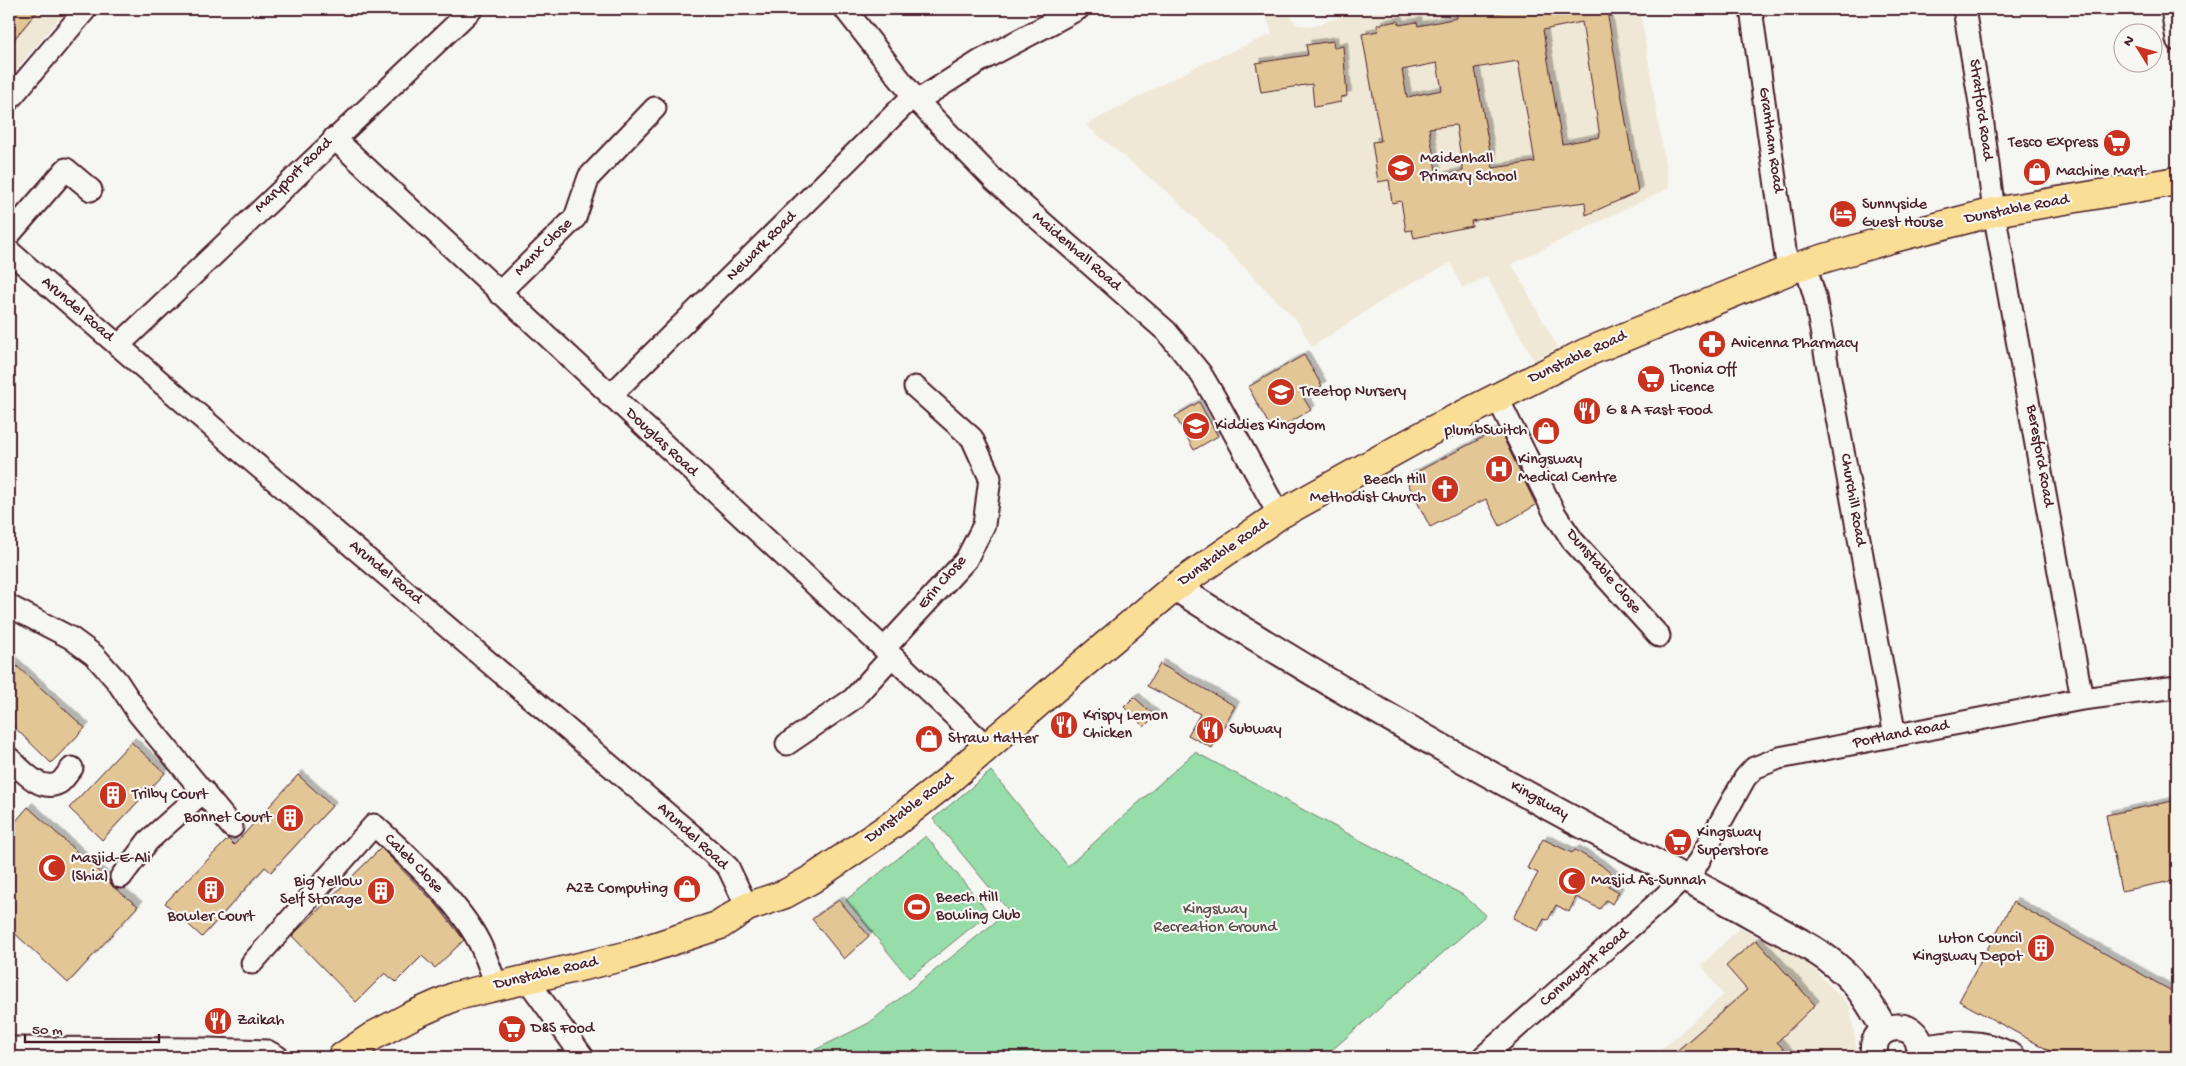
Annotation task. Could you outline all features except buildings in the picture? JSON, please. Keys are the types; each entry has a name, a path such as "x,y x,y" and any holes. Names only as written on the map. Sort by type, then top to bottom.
{"main road":[{"name":"Dunstable Road","path":"342,1057 373,1036 411,1016 456,996 496,985 626,956 720,925 747,907 785,894 812,879 893,824 988,748 1076,670 1175,587 1279,515 1429,432 1585,353 1797,267 1890,239 1994,212 2177,181"}],"street":[{"path":"9,100 86,9"},
{"name":"Maryport Road","path":"118,346 334,138 472,9"},
{"name":"Maidenhall Road","path":"845,9 916,99 993,179 1166,331 1201,374 1279,515"},
{"name":"Newark Road","path":"610,396 916,99 980,61 1078,9"},
{"name":"Grantham Road","path":"1751,9 1797,267"},
{"name":"Stratford Road","path":"1964,9 1981,109 1994,212"},
{"path":"2172,9 2177,40"},
{"name":"Manx Close","path":"500,293 575,218 589,177 655,108"},
{"name":"Douglas Road","path":"334,138 988,748"},
{"path":"9,235 66,169 91,190"},
{"name":"Beresford Road","path":"1994,212 2082,700"},
{"name":"Arundel Road","path":"9,251 728,867 747,907"},
{"name":"Churchill Road","path":"1797,267 1815,296 1895,736"},
{"name":"Erin Close","path":"786,744 853,699 888,653 966,560 984,525 990,478 972,438 915,387"},
{"name":"Dunstable Close","path":"1497,397 1555,514 1573,542 1659,636"},
{"name":"Kingsway","path":"1175,587 1246,634 1338,689 1544,804 1685,877 1817,952 1840,969 1860,990 1885,1030"},
{"path":"9,606 71,638 94,655 117,681 138,714 232,827"},
{"name":"Portland Road","path":"1685,877 1696,866 1745,778 1754,768 1779,758 2082,700 2177,686"},
{"path":"9,758 35,781 47,786 59,783 72,768"},
{"path":"121,877 148,841 204,791"},
{"name":"Caleb Close","path":"252,963 374,825 404,852 456,908 479,942 496,985"},
{"name":"Connaught Road","path":"1483,1057 1685,877"},
{"path":"526,978 583,1057"},
{"path":"1875,1057 1874,1048 1876,1041 1885,1030 1891,1028 1905,1028 1916,1036 1920,1053 1958,1044 1983,1045 2012,1057"},
{"path":"9,1048 184,1048 244,1054 267,1051 278,1057"}],"shaded area":[{"path":"9,9 67,9 9,78"},
{"name":"Maidenhall Primary School","path":"1264,9 1287,9 1290,17 1298,25 1314,26 1361,9 1640,9 1669,188 1512,264 1558,348 1534,360 1487,277 1462,288 1451,263 1400,289 1312,347 1298,322 1215,238 1173,197 1086,125 1197,66 1272,34"},
{"path":"1739,928 1803,958 1850,1006 1858,1057 1653,1057 1723,995 1702,965"}],"green space":[{"name":"Kingsway Recreation Ground","path":"1195,752 1463,895 1486,915 1324,1057 801,1057 869,1023 1009,911 933,819 991,771 1068,866"},
{"name":"Beech Hill Bowling Club","path":"926,836 989,913 909,978 846,900"}],"place":[{"name":"Tesco Express","path":"2117,143"},
{"name":"Maidenhall Primary School","path":"1401,168"},
{"name":"Machine Mart","path":"2037,172"},
{"name":"Sunnyside Guest House","path":"1843,214"},
{"name":"Avicenna Pharmacy","path":"1712,344"},
{"name":"Thonia Off Licence","path":"1651,379"},
{"name":"Treetop Nursery","path":"1281,392"},
{"name":"G & A Fast Food","path":"1587,411"},
{"name":"Kiddies Kingdom","path":"1196,426"},
{"name":"plumbSwitch","path":"1546,431"},
{"name":"Kingsway Medical Centre","path":"1499,469"},
{"name":"Beech Hill Methodist Church","path":"1445,489"},
{"name":"Krispy Lemon Chicken","path":"1064,725"},
{"name":"Subway","path":"1210,730"},
{"name":"Straw Hatter","path":"929,739"},
{"name":"Trilby Court","path":"113,795"},
{"name":"Bonnet Court","path":"290,818"},
{"name":"Kingsway Superstore","path":"1678,842"},
{"name":"Masjid-E-Ali (Shia)","path":"52,868"},
{"name":"Masjid As-Sunnah","path":"1572,881"},
{"name":"A2Z Computing","path":"687,889"},
{"name":"Bowler Court","path":"211,890"},
{"name":"Big Yellow Self Storage","path":"381,891"},
{"name":"Beech Hill Bowling Club","path":"917,907"},
{"name":"Luton Council Kingsway Depot","path":"2041,948"},
{"name":"Zaikah","path":"218,1021"},
{"name":"D&S Food","path":"512,1029"}]}
